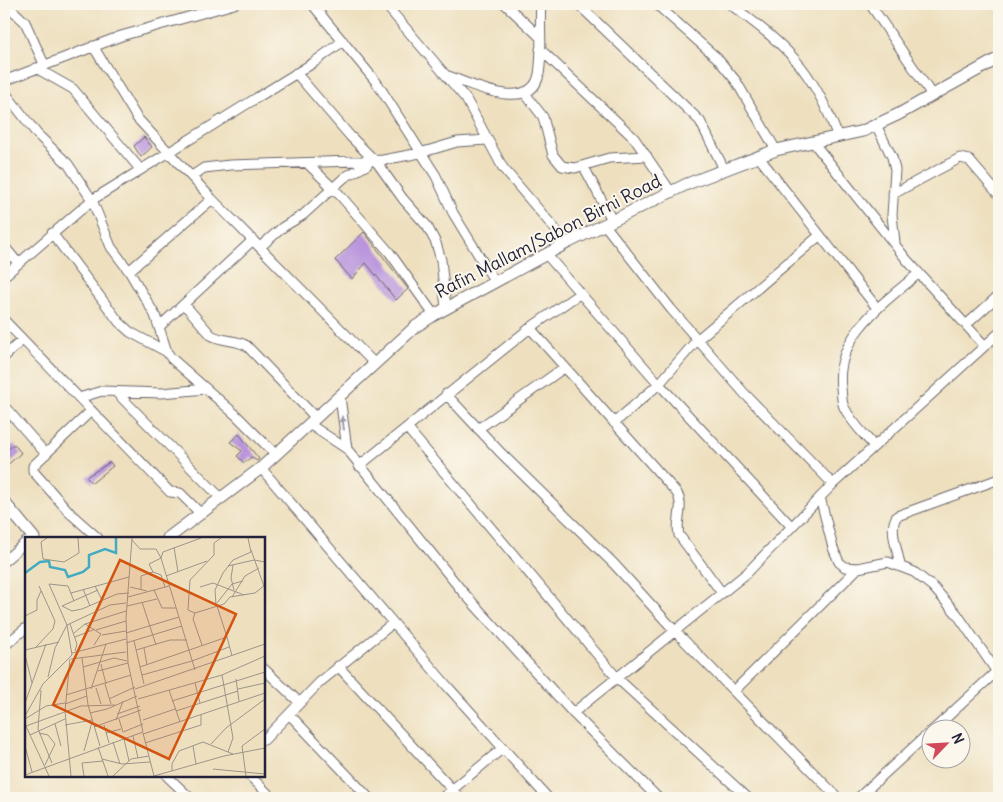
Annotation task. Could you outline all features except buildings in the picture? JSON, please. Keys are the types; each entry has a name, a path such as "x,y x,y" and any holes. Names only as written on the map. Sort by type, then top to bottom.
{"street":[{"path":"6,4 25,22 40,66 73,89 140,169"},
{"path":"4,81 140,29 190,18 234,4"},
{"path":"312,4 377,83 436,176 457,220 495,282"},
{"path":"385,4 471,107 503,168 567,243"},
{"path":"506,4 540,37"},
{"path":"447,76 498,94 513,95 524,92 537,81 539,75 541,4"},
{"path":"578,4 700,121 724,169"},
{"path":"656,4 717,58 736,82 776,150"},
{"path":"730,4 764,30 802,68 821,98 838,137"},
{"path":"870,4 932,95"},
{"path":"4,276 92,200 296,73 343,41"},
{"path":"93,46 137,118 212,199 375,364"},
{"path":"540,49 634,138 671,192"},
{"name":"Rafin Mallam/Sabon Birni Road","path":"169,537 261,468 415,327 446,308 567,243 671,192 724,169 776,150 838,137 876,125 999,58"},
{"path":"296,73 372,159 427,226 436,243 441,260 446,308"},
{"path":"4,91 37,134 68,164 92,200 111,247 129,270 146,297 159,327 166,352"},
{"path":"524,92 543,117 552,154 562,166 568,168 584,167 610,158 647,156"},
{"path":"876,125 892,157 895,170 892,215 895,243"},
{"path":"192,176 204,168 213,166 383,160 420,153 457,142 487,140"},
{"path":"813,142 919,273 984,345"},
{"path":"758,156 877,308"},
{"path":"893,194 960,158 969,160 999,195"},
{"path":"260,247 283,226 303,215 350,173 367,165 372,159"},
{"path":"307,163 333,188 401,267 434,315"},
{"path":"584,167 608,222 697,340 744,393 833,484"},
{"path":"129,270 212,199"},
{"path":"52,233 119,322 130,332 166,352 175,363 206,389 276,455"},
{"path":"614,423 659,384 697,340 819,236"},
{"path":"159,327 253,240"},
{"path":"4,246 18,262"},
{"path":"546,254 659,384 792,527"},
{"path":"4,264 18,262"},
{"path":"874,446 843,405 840,380 841,366 850,342 859,327 877,308 919,273"},
{"path":"359,466 530,328 580,294"},
{"path":"966,325 999,295"},
{"path":"184,304 217,339 241,342 247,346 312,421 347,448 359,466 462,591 573,713 658,798"},
{"path":"4,320 170,492 180,493 201,514"},
{"path":"530,328 677,493 682,511 678,523 679,535 722,593"},
{"path":"573,713 747,572 833,484 999,333"},
{"path":"4,356 22,340"},
{"path":"478,428 565,367"},
{"path":"79,398 102,391 162,393 206,389"},
{"path":"116,392 221,498"},
{"path":"446,394 614,564 675,631 838,798"},
{"path":"340,397 347,448"},
{"path":"4,406 46,454"},
{"path":"92,411 33,466 34,471 71,514 97,537"},
{"path":"407,428 617,678 748,798"},
{"path":"261,468 393,623 548,798"},
{"path":"900,565 893,528 897,516 999,480"},
{"path":"820,497 833,548 839,562 845,567 858,568 888,562 900,565 914,572 933,587 958,614 996,668 943,720"},
{"path":"4,502 30,537"},
{"path":"4,561 25,544"},
{"path":"734,691 858,568"},
{"path":"265,739 338,666 393,623"},
{"path":"4,646 25,629"},
{"path":"338,666 460,798"},
{"path":"265,670 300,703"},
{"path":"289,714 369,798"},
{"path":"858,798 920,742"},
{"path":"442,798 503,748"},
{"path":"169,777 190,798"},
{"path":"251,777 272,798"}]}
